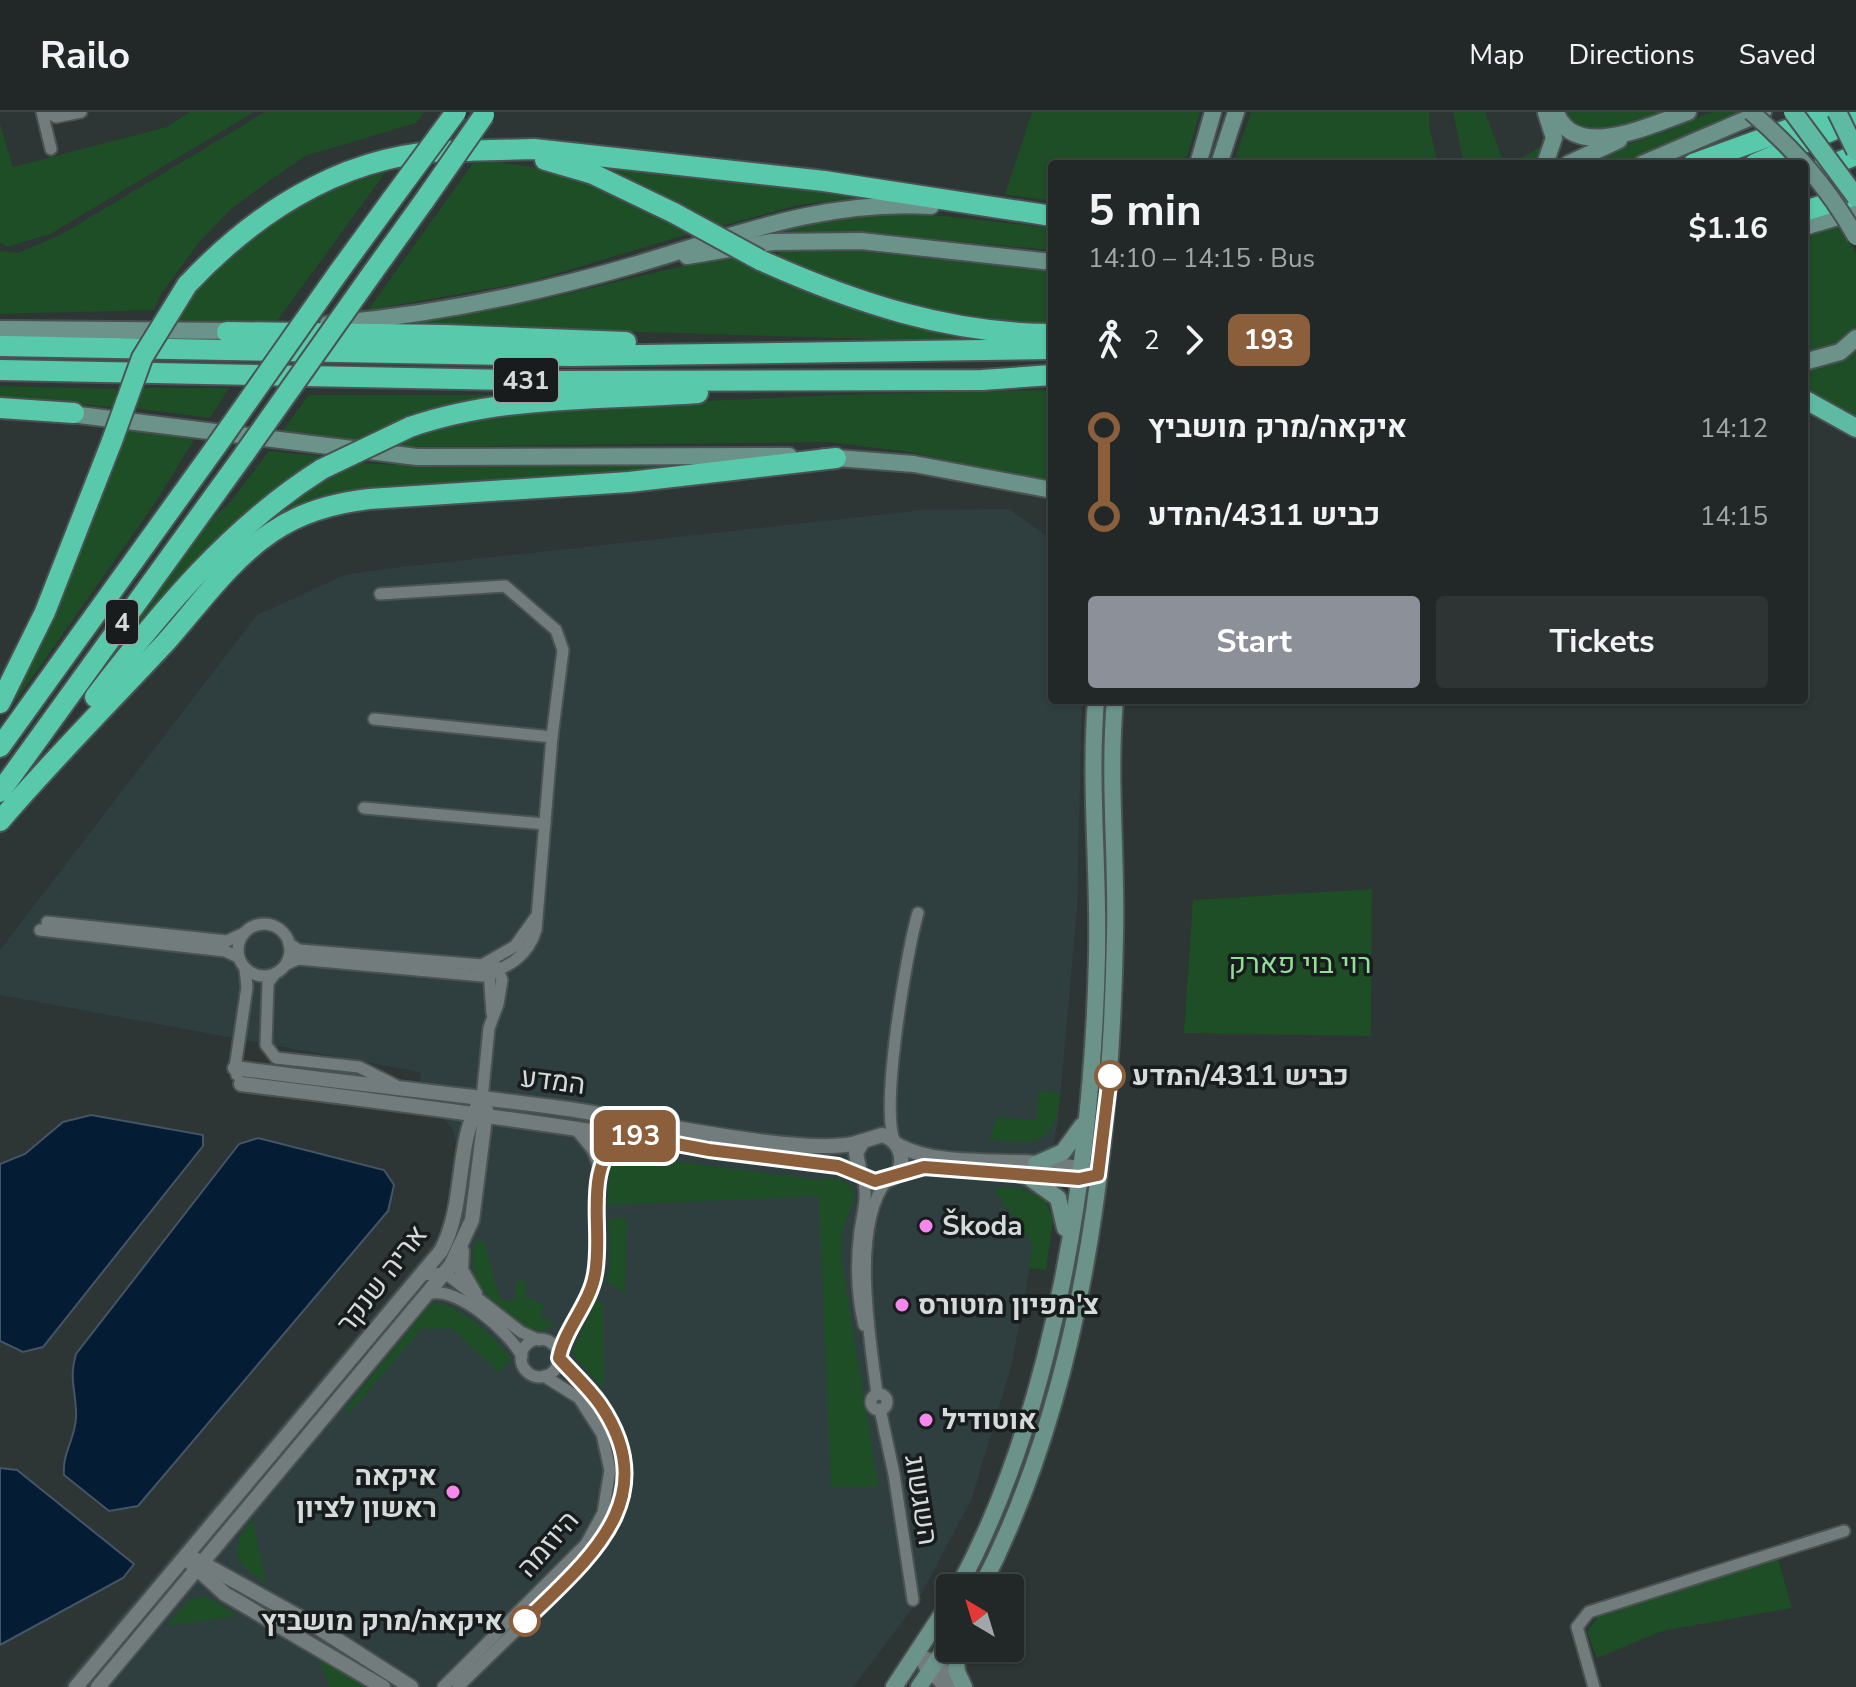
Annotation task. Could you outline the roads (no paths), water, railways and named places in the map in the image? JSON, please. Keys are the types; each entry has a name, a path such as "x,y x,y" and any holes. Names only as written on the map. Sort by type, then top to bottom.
{"highway":[{"name":"4","path":"0,747 456,112"},
{"path":"1793,112 1820,143 1856,196 1808,210"},
{"path":"1704,160 1836,112 1856,153 1808,174"},
{"name":"4","path":"0,792 485,114"},
{"path":"1764,160 1856,120"},
{"path":"0,703 45,612 142,358 187,285 253,223 302,191 378,163 457,151 534,149 824,181 1048,215"},
{"path":"457,151 493,152 557,163 593,174 674,213 760,260 845,295 912,316 979,330 1048,334"},
{"path":"227,332 445,335 790,352"},
{"name":"431","path":"0,346 571,356 1048,349"},
{"name":"431","path":"0,370 559,381 944,381 1048,375"},
{"path":"0,821 100,691 203,567 272,502 322,469 410,427 473,410 516,403 944,381"},
{"path":"1808,401 1856,428"},
{"path":"0,410 74,413"},
{"path":"0,821 69,741 238,560 271,532 300,516 358,501 629,482 836,458"}],"main road":[{"path":"1199,160 1213,112"},
{"path":"1220,160 1236,112"},
{"path":"1546,112 1554,138 1546,160"},
{"path":"1556,112 1561,124 1572,134 1596,138 1685,113"},
{"path":"1751,112 1800,160"},
{"path":"1651,160 1763,112"},
{"path":"1577,160 1685,113"},
{"path":"1808,167 1817,176 1856,237"},
{"path":"0,329 227,332 405,316 516,295 634,265 766,223 835,209 906,204 1048,216"},
{"path":"1808,226 1856,212"},
{"path":"634,265 772,242 806,240 861,241 1048,262"},
{"path":"1808,361 1840,352 1856,338"},
{"path":"74,413 288,444 417,457 836,458 914,464 1048,491"},
{"path":"965,1574 991,1522 1041,1368 1067,1248 1079,1174 1097,965 1093,766 1096,704"},
{"path":"987,1574 1022,1497 1054,1394 1080,1286 1098,1175 1109,1089 1114,979 1111,766 1115,704"},
{"path":"1067,1248 1065,1219 1058,1198 1032,1170 1068,1147 1086,1113"},
{"path":"894,1687 936,1624"},
{"path":"919,1687 936,1661"},
{"path":"956,1662 962,1687"}],"street":[{"path":"44,112 56,117 81,112"},
{"path":"44,112 51,149"},
{"path":"380,594 496,585 515,592 561,638 563,650 552,737 538,914 533,941 523,956 494,972 298,959 287,964 268,983 266,1045 276,1058 359,1067 399,1087"},
{"path":"374,719 552,737"},
{"path":"364,808 545,824"},
{"path":"873,1361 868,1232 876,1197 902,1163 889,1103 911,940 918,913"},
{"path":"241,1084 235,1068 247,987 245,969 238,957 225,951 43,926 227,941 267,924 282,931 289,944 299,950 482,965 515,946 538,914"},
{"path":"238,957 244,933"},
{"path":"287,964 289,944"},
{"path":"482,1099 492,1013 494,972 491,961"},
{"path":"245,969 256,976 274,975"},
{"name":"המדע","path":"235,1068 399,1087 800,1145 841,1148 868,1138"},
{"name":"המדע","path":"241,1084 623,1134 709,1150 829,1165 862,1174"},
{"name":"אריה שנקר","path":"76,1687 422,1275 450,1235 471,1114 482,1099"},
{"name":"אריה שנקר","path":"98,1687 428,1294 462,1248 474,1210 483,1148 487,1117 482,1099"},
{"path":"873,1361 858,1278 860,1231 867,1198 856,1153 889,1103"},
{"path":"441,1109 462,1129 466,1150"},
{"path":"483,1148 493,1128 507,1119"},
{"path":"428,1294 444,1292 459,1298 514,1343 527,1371 544,1376 554,1371 595,1275 599,1167 593,1150 574,1127"},
{"path":"599,1167 610,1145 623,1134"},
{"path":"868,1138 896,1142 920,1154 1032,1170 1098,1175"},
{"path":"862,1174 875,1181 924,1167 1032,1170"},
{"path":"462,1248 461,1270 475,1294"},
{"path":"422,1275 445,1273 521,1332 554,1346 559,1357"},
{"path":"522,1356 529,1344 575,1319"},
{"name":"היוזמה","path":"458,1687 594,1553 617,1513 623,1473 612,1426 593,1395 559,1357"},
{"name":"השגשוג","path":"873,1361 877,1394 871,1404 880,1409 894,1474 913,1600"},
{"name":"היוזמה","path":"443,1687 586,1544 603,1513 610,1470 602,1434 579,1398 544,1376"},
{"path":"1594,1687 1577,1627 1589,1612 1844,1531"},
{"path":"222,1539 224,1563 242,1585"},
{"path":"187,1556 225,1594 383,1687"},
{"path":"199,1567 242,1585 314,1625 411,1687"},
{"path":"173,1599 196,1587 225,1594"},
{"path":"917,1655 962,1687"},
{"path":"932,1667 946,1687"}],"water":[{"path":"91,1115 203,1135 203,1146 43,1347 23,1352 0,1341 0,1164 25,1154 63,1122"},
{"path":"258,1138 384,1170 394,1185 388,1211 138,1506 109,1511 64,1475 76,1418 73,1379 76,1354 239,1144"},
{"path":"0,1468 17,1470 134,1564 123,1578 0,1645"}],"place":[{"name":"כביש 4311/המדע","path":"1110,1076"},
{"name":"Škoda","path":"926,1226"},
{"name":"צ'מפיון מוטורס","path":"902,1305"},
{"name":"אוטודיל","path":"926,1420"},
{"name":"איקאה ראשון לציון","path":"453,1492"},
{"name":"איקאה/מרק מושביץ","path":"525,1621"}],"park label":[{"name":"רוי בוי פארק","path":"1300,964"}]}
